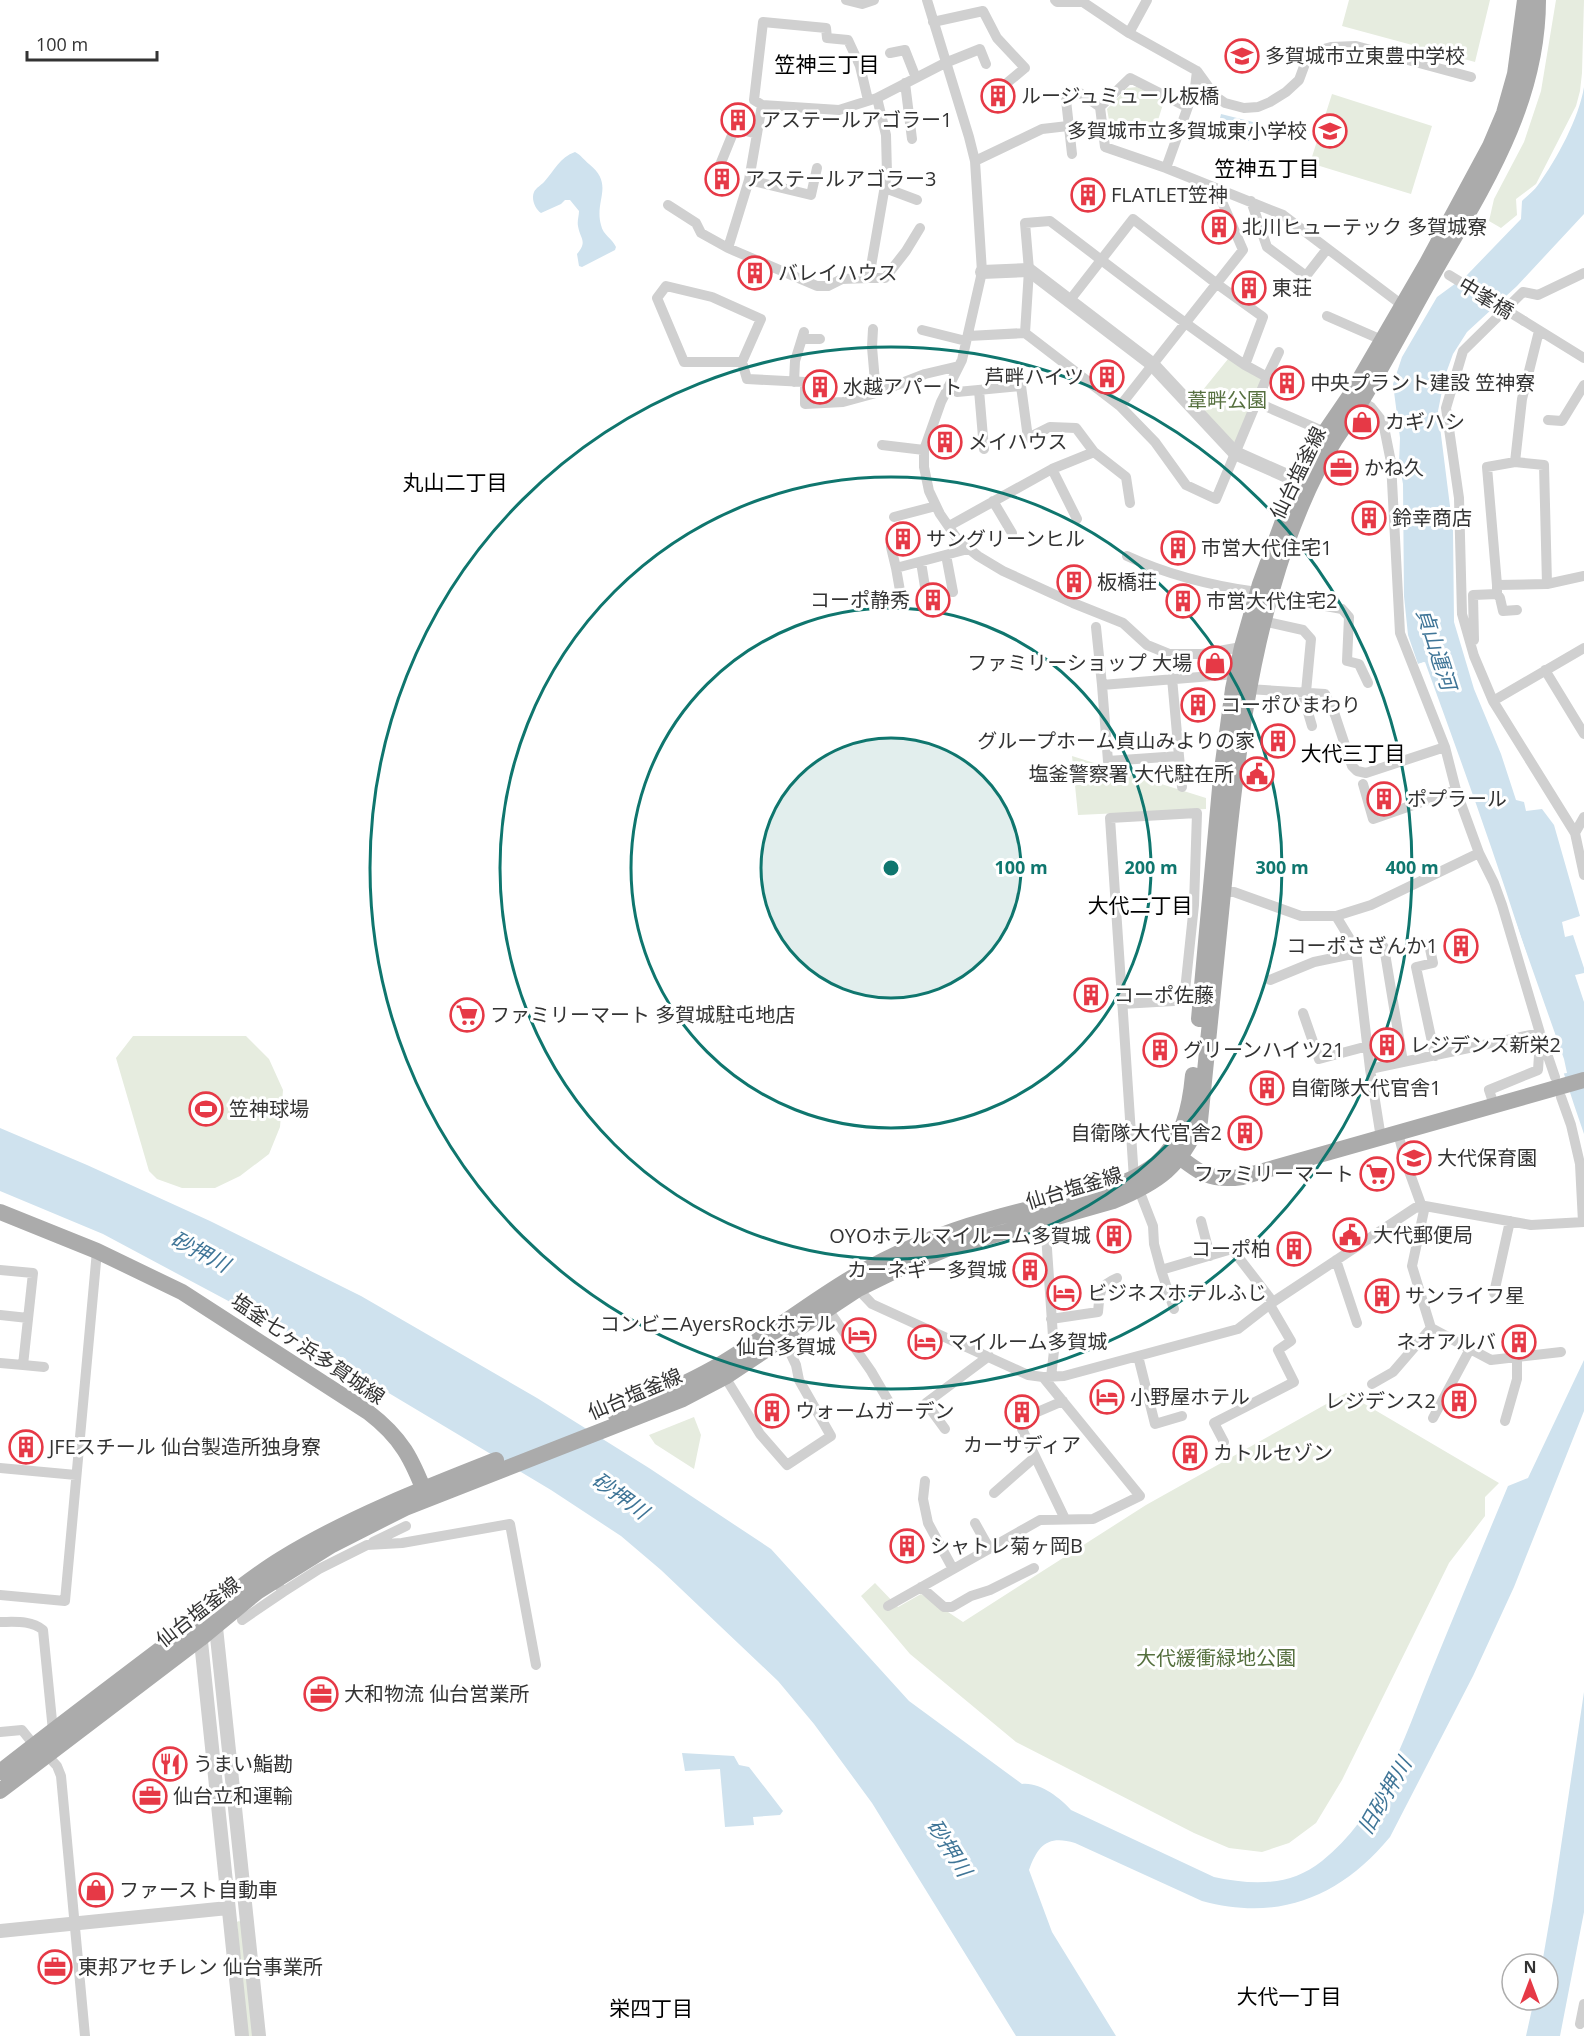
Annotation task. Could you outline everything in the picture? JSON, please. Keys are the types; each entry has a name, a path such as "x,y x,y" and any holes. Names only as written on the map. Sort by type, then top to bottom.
{"main road":[{"name":"仙台塩釜線","path":"1176,1153 1191,1094 1192,1000 1217,892 1248,689 1249,646 1264,594 1325,432 1357,398 1382,340 1402,304 1437,269 1504,113 1515,75 1525,0"},
{"name":"仙台塩釜線","path":"1304,483 1334,441 1357,398 1437,269 1485,185 1510,133 1523,93 1533,50 1538,0"},
{"name":"仙台塩釜線","path":"601,1426 715,1367 853,1284 940,1251 1113,1201 1136,1184 1156,1164 1176,1153 1200,1121 1217,892 1221,777 1236,674 1263,621 1264,594"},
{"path":"1176,1153 1195,1170 1208,1177 1232,1178 1584,1080"},
{"name":"仙台塩釜線","path":"0,1791 40,1750 53,1731 242,1585 320,1537 425,1493 601,1426 683,1399 725,1377 784,1340 827,1308 877,1263 949,1232 987,1220 1108,1188 1136,1184"},
{"name":"塩釜七ヶ浜多賀城線","path":"0,1212 97,1251 182,1292 368,1412 387,1426 398,1439 408,1454 425,1493"},
{"name":"仙台塩釜線","path":"0,1772 40,1750 200,1638 257,1592 279,1586 341,1540 405,1508 425,1493"}],"street":[{"path":"846,0 862,4 874,0"},
{"path":"927,0 975,161 982,272 959,366 941,402 924,450 924,467 929,491 936,506 958,540 968,549 1003,571 1123,623 1147,645 1169,654 1202,654 1249,646"},
{"path":"1055,0 1057,2 1083,2 1129,33 1197,71 1215,96 1225,103 1244,108 1258,107 1270,102 1299,80 1309,52 1331,47 1356,46 1471,76"},
{"path":"1129,33 1147,0"},
{"path":"933,22 983,11 997,38 1026,68 1008,82"},
{"path":"869,278 887,174 886,135 872,99 860,66 848,40 827,38 826,27 763,22 754,100 762,105 839,110 872,99 945,63 980,49 986,64"},
{"path":"890,53 905,50 916,78"},
{"path":"1166,168 1195,87 1197,71"},
{"path":"1100,107 1130,78 1187,107"},
{"path":"905,83 912,139"},
{"path":"1077,91 1100,107 1105,147 1166,168 1282,215 1402,304"},
{"path":"1066,100 1072,154"},
{"path":"728,248 749,180 762,105"},
{"path":"975,161 1042,129 1068,126"},
{"path":"720,165 735,128 757,134"},
{"path":"749,180 811,195 816,168"},
{"path":"885,188 917,200"},
{"path":"1120,406 1243,250 1216,188"},
{"path":"1251,201 1267,247 1306,276 1327,249"},
{"path":"668,205 696,223 701,233 728,248 817,286 828,286 842,279 885,279 920,228"},
{"path":"1070,300 1133,219 1216,284 1263,317 1245,365"},
{"path":"1025,333 1029,270 1025,223 1050,221 1185,325 1267,377"},
{"name":"中峯橋","path":"1437,269 1584,358"},
{"path":"982,272 1029,270 1152,364 1235,453 1304,483"},
{"path":"1584,273 1538,295 1523,292 1463,351 1446,408 1459,498 1462,615 1474,656 1493,701 1575,833 1584,875"},
{"path":"742,362 684,362 657,298 666,286 712,297 761,319 742,362 747,379 805,382 805,404 843,402 959,366"},
{"path":"1327,316 1382,340"},
{"path":"873,329 872,347 876,393"},
{"path":"922,330 967,338 1025,333 1120,406 1155,442 1186,485 1216,499 1279,352"},
{"path":"1515,462 1522,399 1528,367 1539,331"},
{"path":"794,382 795,362 803,336 820,339"},
{"path":"1548,420 1562,421 1584,385"},
{"path":"948,387 957,392 1021,386 1028,438 1050,427 1076,428 1094,452 1126,477 1130,503"},
{"path":"980,390 984,449"},
{"path":"853,1284 872,1304 1028,1375 1064,1376 1238,1329 1271,1304 1415,1208 1424,1206 1531,1225 1583,1222 1580,1164 1559,1086 1546,1053 1502,905 1479,853 1456,790 1445,747 1400,633 1397,612 1391,462 1383,422 1371,407 1357,398"},
{"path":"1258,403 1325,432"},
{"path":"882,445 924,450"},
{"path":"949,526 1052,469 1094,452"},
{"path":"1517,610 1503,611 1497,590 1487,467 1515,462 1544,465 1546,584"},
{"path":"1052,469 1077,519"},
{"path":"993,501 1012,533"},
{"path":"894,517 936,506"},
{"path":"891,547 902,602"},
{"path":"896,568 968,549"},
{"path":"946,555 953,592"},
{"path":"1127,556 1148,566 1206,583 1342,609 1349,616 1347,661 1359,664 1368,683"},
{"path":"921,562 925,587"},
{"path":"1474,656 1473,595 1584,576"},
{"path":"1263,621 1304,630 1311,639 1304,692 1312,726"},
{"path":"1096,627 1108,761 1179,756"},
{"path":"1493,701 1584,648"},
{"path":"1545,670 1584,734"},
{"path":"1102,685 1236,674"},
{"path":"1172,678 1182,787"},
{"path":"1248,689 1325,694 1335,715 1350,761 1357,771 1366,773 1445,747"},
{"path":"1362,784 1373,819 1456,790"},
{"path":"1122,1004 1192,1000 1197,813 1110,818 1122,1004 1136,1184 1153,1226 1154,1244 1174,1309"},
{"path":"1575,833 1584,817"},
{"path":"1217,892 1234,892 1301,916 1336,916 1371,905 1479,853"},
{"path":"1336,916 1357,953 1370,1069 1381,1138"},
{"path":"1429,944 1433,963 1416,967 1435,1056"},
{"path":"1384,947 1403,1062"},
{"path":"1270,980 1314,962 1357,953"},
{"path":"1303,1013 1319,1059 1368,1046"},
{"path":"1370,1069 1540,1033"},
{"path":"1494,1105 1489,1090 1538,1070 1539,1055 1546,1053"},
{"path":"1398,1133 1405,1160 1424,1206 1412,1266 1431,1328 1491,1360 1561,1352"},
{"path":"888,1606 1040,1520 1093,1519 1140,1496 1063,1401 1047,1377 1054,1351 1045,1220"},
{"path":"1201,1221 1210,1256"},
{"path":"1494,1293 1510,1221"},
{"path":"1161,1270 1232,1250 1271,1304 1291,1341 1278,1350 1294,1382 1214,1423 1224,1442"},
{"path":"0,1594 65,1601 97,1251"},
{"path":"1336,1260 1357,1323"},
{"path":"0,1270 33,1273 24,1365"},
{"path":"1051,1319 1098,1312 1100,1290 1104,1284 1117,1278"},
{"path":"827,1308 871,1371 889,1402"},
{"path":"0,1315 28,1318"},
{"path":"1372,1384 1393,1372 1431,1328"},
{"path":"725,1377 760,1434 787,1465 831,1436 799,1380 796,1365 784,1340"},
{"path":"1433,1418 1470,1349"},
{"path":"945,1429 926,1403 989,1356"},
{"path":"1138,1356 1155,1424 1182,1416"},
{"path":"1505,1421 1516,1379 1517,1358"},
{"path":"0,1363 44,1367"},
{"path":"1063,1401 1035,1413 1022,1430 1065,1519"},
{"path":"994,1493 1035,1457"},
{"path":"0,1468 76,1475"},
{"path":"926,1481 923,1499 928,1523 953,1569"},
{"path":"975,1523 989,1548"},
{"path":"367,1545 402,1543 510,1524 536,1665"},
{"path":"243,1620 279,1586 406,1526"},
{"path":"921,1587 944,1606 952,1607 970,1596 990,1590 1034,1568"},
{"path":"214,1607 259,2036"},
{"path":"199,1620 242,2036"},
{"path":"0,1622 29,1623 43,1630 53,1731"},
{"path":"0,1732 22,1730 57,1766 61,1776 85,2036"},
{"path":"216,1790 232,1788"},
{"path":"0,1931 228,1908 245,1903"},
{"path":"1580,2024 1584,2004"}],"green space":[{"path":"1349,0 1490,0 1475,62 1342,26"},
{"path":"1556,0 1584,0 1580,91 1576,106 1536,184 1516,199 1517,215 1501,228 1489,221 1494,199 1524,142 1541,91"},
{"path":"1137,87 1164,101 1154,133 1109,120 1107,109 1127,88"},
{"path":"1332,94 1432,126 1411,194 1310,163"},
{"name":"葦畔公園","path":"1228,359 1259,375 1262,382 1235,442 1228,441 1194,401"},
{"path":"1072,756 1206,798 1206,809 1078,815"},
{"name":"笠神球場","path":"133,1036 246,1036 269,1059 283,1090 280,1127 269,1154 240,1176 215,1188 182,1188 157,1179 149,1171 116,1058"},
{"name":"大代緩衝緑地公園","path":"1346,1393 1499,1483 1485,1497 1485,1516 1449,1563 1342,1780 1316,1823 1289,1843 1262,1852 1229,1848 1194,1833 1016,1742 910,1654 861,1596 875,1583 898,1607 921,1594 963,1622 1146,1505"},
{"path":"694,1417 701,1435 694,1469 655,1444 649,1435"},
{"path":"237,1922 241,1922 255,2036 246,2036"}],"water":[{"name":"貞山運河","path":"1584,87 1584,214 1517,286 1467,332 1453,354 1445,376 1438,411 1453,530 1454,622 1474,689 1501,754 1516,800 1524,802 1526,811 1542,809 1554,825 1580,916 1562,922 1565,937 1573,935 1584,968 1584,973 1575,975 1584,1002 1584,1134 1474,798 1425,662 1418,664 1408,635 1404,596 1403,484 1399,463 1400,438 1393,384 1402,357 1437,297 1467,275 1521,219 1522,201 1536,187 1560,151 1577,112"},
{"path":"1221,114 1253,122 1249,141 1216,135"},
{"path":"575,152 597,172 601,179 601,225 616,247 615,250 582,267 579,266 577,254 583,243 578,224 579,211 570,200 565,200 541,213 533,201 535,191 561,161"},
{"path":"0,1128 210,1221 361,1296 537,1398 649,1468 771,1549 909,1701 1022,1784 1043,1788 1071,1810 1214,1877 1228,1880 1270,1882 1297,1876 1322,1861 1343,1842 1361,1820 1390,1772 1508,1486 1528,1478 1584,1360 1584,1411 1514,1587 1473,1676 1390,1837 1371,1858 1329,1889 1306,1899 1282,1906 1230,1907 1202,1901 1075,1843 1058,1840 1045,1844 1036,1854 1029,1870 1052,1932 1116,2036 1016,2036 872,1803 814,1724 778,1681 661,1570 621,1536 551,1490 290,1334 103,1234 0,1191"},
{"path":"1584,1692 1584,1912 1560,2036 1526,2036 1531,2012 1560,2012 1560,1952 1544,1952"},
{"path":"682,1753 734,1756 739,1765 749,1767 783,1811 780,1815 753,1817 754,1825 725,1827 720,1769 685,1771"}],"pier":[{"path":"1424,662 1477,812 1423,666 1419,667 1418,664"},
{"path":"1479,817 1567,1073 1560,1074 1557,1066"}],"place":[{"name":"多賀城市立東豊中学校","path":"1242,56"},
{"name":"ルージュミュール板橋","path":"998,96"},
{"name":"アステールアゴラー1","path":"738,120"},
{"name":"多賀城市立多賀城東小学校","path":"1330,131"},
{"name":"アステールアゴラー3","path":"722,179"},
{"name":"FLATLET笠神","path":"1088,195"},
{"name":"北川ヒューテック 多賀城寮","path":"1219,227"},
{"name":"バレイハウス","path":"755,273"},
{"name":"東荘","path":"1249,288"},
{"name":"芦畔ハイツ","path":"1107,377"},
{"name":"中央プラント建設 笠神寮","path":"1287,383"},
{"name":"水越アパート","path":"820,387"},
{"name":"カギハシ","path":"1362,422"},
{"name":"メイハウス","path":"945,442"},
{"name":"かね久","path":"1341,468"},
{"name":"鈴幸商店","path":"1369,518"},
{"name":"サングリーンヒル","path":"903,539"},
{"name":"市営大代住宅1","path":"1178,548"},
{"name":"板橋荘","path":"1074,582"},
{"name":"コーポ静秀","path":"933,600"},
{"name":"市営大代住宅2","path":"1183,601"},
{"name":"ファミリーショップ 大場","path":"1215,663"},
{"name":"コーポひまわり","path":"1198,705"},
{"name":"グループホーム貞山みよりの家","path":"1278,741"},
{"name":"塩釜警察署 大代駐在所","path":"1257,774"},
{"name":"ポプラール","path":"1384,799"},
{"name":"コーポさざんか1","path":"1461,946"},
{"name":"コーポ佐藤","path":"1091,995"},
{"name":"ファミリーマート 多賀城駐屯地店","path":"467,1015"},
{"name":"レジデンス新栄2","path":"1387,1045"},
{"name":"グリーンハイツ21","path":"1160,1050"},
{"name":"自衛隊大代官舎1","path":"1267,1088"},
{"name":"笠神球場","path":"206,1109"},
{"name":"自衛隊大代官舎2","path":"1245,1133"},
{"name":"大代保育園","path":"1414,1158"},
{"name":"ファミリーマート","path":"1377,1174"},
{"name":"大代郵便局","path":"1350,1235"},
{"name":"OYOホテルマイルーム多賀城","path":"1114,1236"},
{"name":"コーポ柏","path":"1294,1249"},
{"name":"カーネギー多賀城","path":"1030,1270"},
{"name":"ビジネスホテルふじ","path":"1064,1293"},
{"name":"サンライフ星","path":"1382,1296"},
{"name":"コンビニAyersRockホテル 仙台多賀城","path":"859,1335"},
{"name":"マイルーム多賀城","path":"925,1342"},
{"name":"ネオアルバ","path":"1519,1342"},
{"name":"小野屋ホテル","path":"1107,1397"},
{"name":"レジデンス2","path":"1459,1401"},
{"name":"ウォームガーデン","path":"772,1411"},
{"name":"カーサディア","path":"1022,1412"},
{"name":"JFEスチール 仙台製造所独身寮","path":"26,1447"},
{"name":"カトルセゾン","path":"1190,1453"},
{"name":"シャトレ菊ヶ岡B","path":"907,1546"},
{"name":"大和物流 仙台営業所","path":"321,1694"},
{"name":"うまい鮨勘","path":"170,1764"},
{"name":"仙台立和運輸","path":"150,1796"},
{"name":"ファースト自動車","path":"96,1890"},
{"name":"東邦アセチレン 仙台事業所","path":"55,1967"}],"district":[{"name":"笠神三丁目","path":"827,65"},
{"name":"笠神五丁目","path":"1267,169"},
{"name":"丸山二丁目","path":"455,483"},
{"name":"大代三丁目","path":"1353,754"},
{"name":"大代二丁目","path":"1140,906"},
{"name":"大代一丁目","path":"1289,1997"},
{"name":"栄四丁目","path":"651,2009"}],"water label":[{"name":"砂押川","path":"200,1252"},
{"name":"砂押川","path":"620,1496"},
{"name":"旧砂押川","path":"1385,1796"},
{"name":"砂押川","path":"949,1848"}]}
